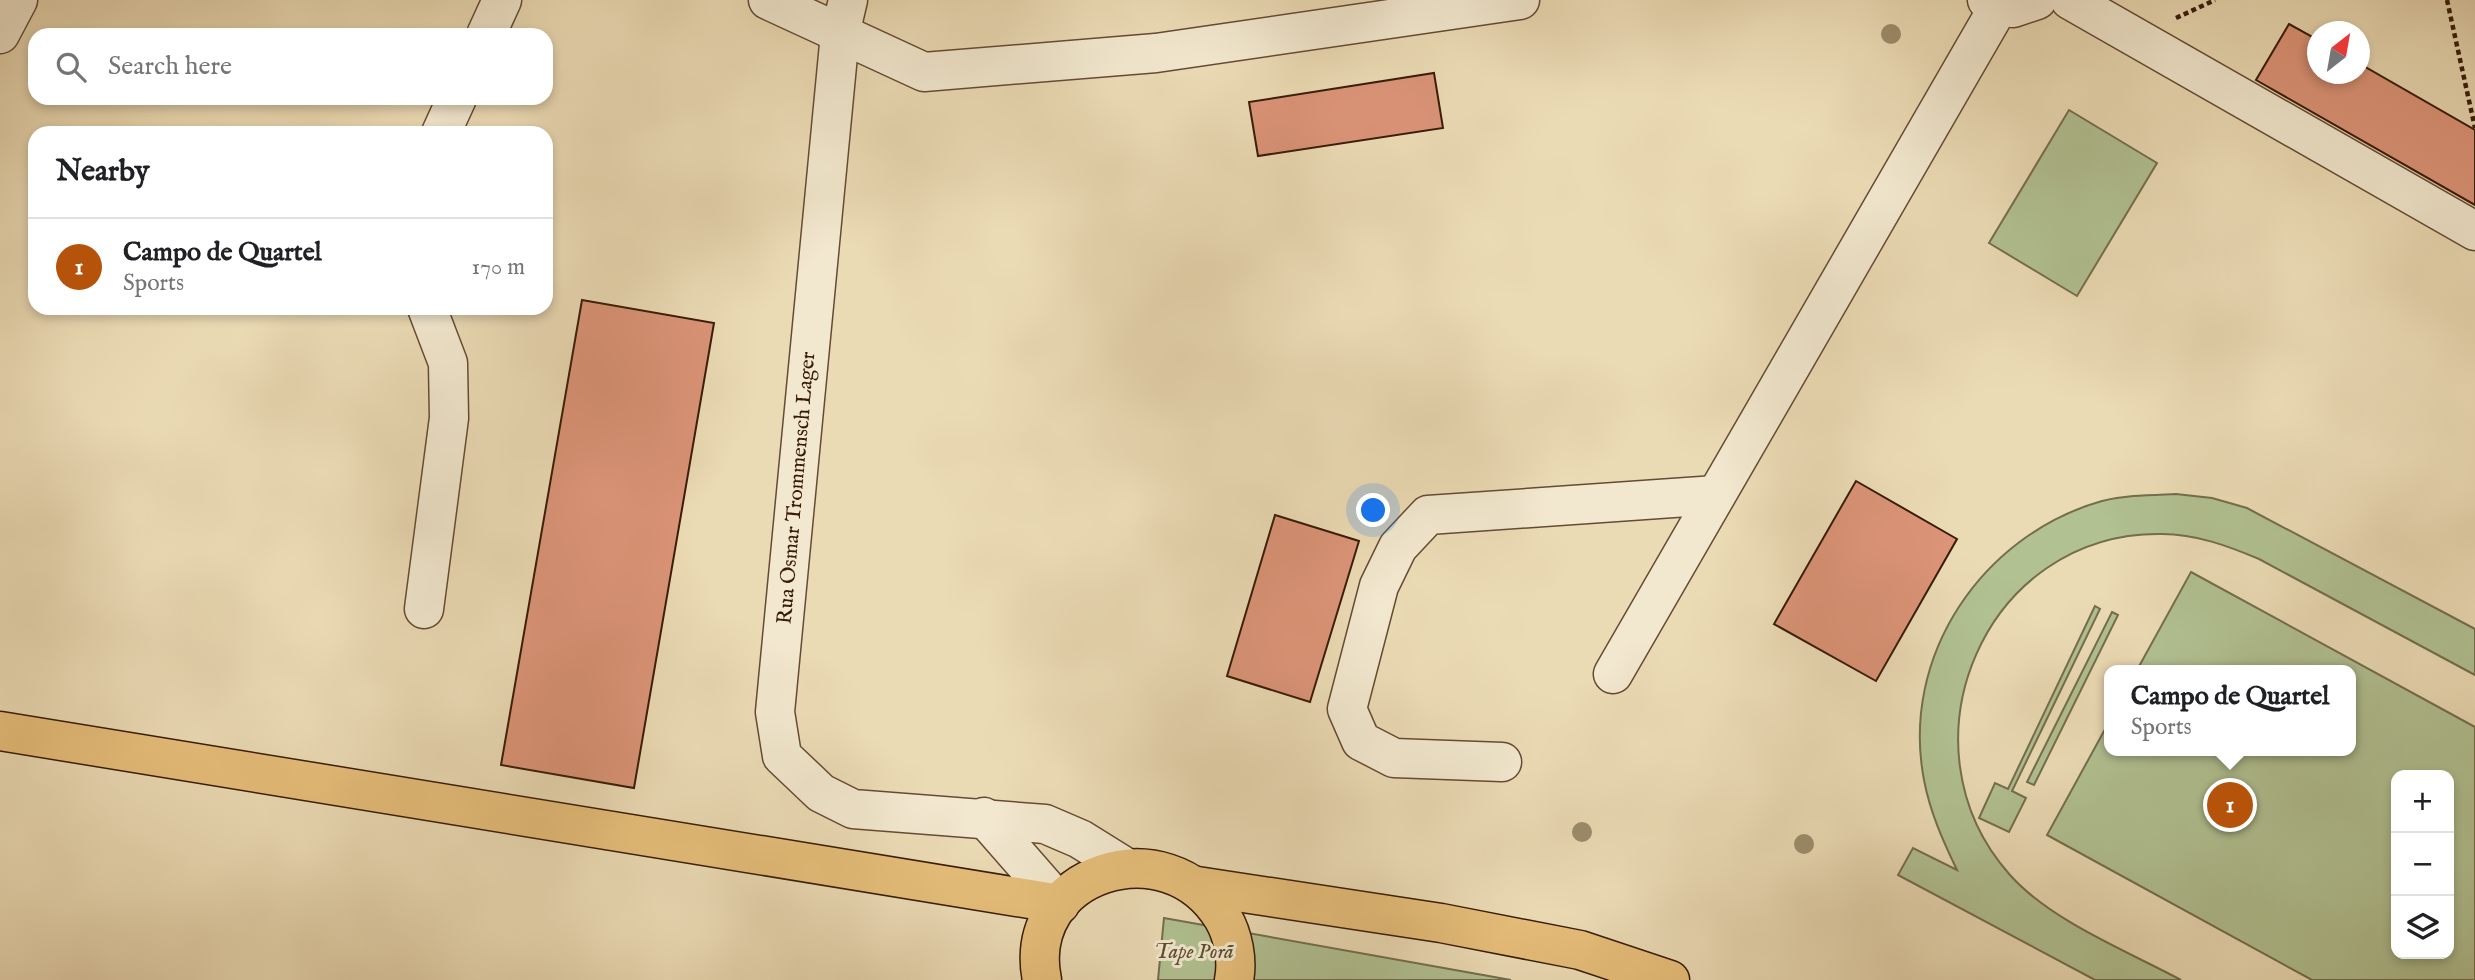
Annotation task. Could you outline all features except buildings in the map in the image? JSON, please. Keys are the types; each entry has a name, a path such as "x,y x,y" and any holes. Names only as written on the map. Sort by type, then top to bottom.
{"main road":[{"path":"0,731 1060,904"},
{"path":"1041,979 1041,951 1048,926 1060,904 1089,880 1125,867 1150,867 1175,873 1197,886 1215,904 1228,926 1234,950 1234,980"},
{"path":"1197,886 1441,923 1580,950 1670,980"}],"street":[{"path":"0,34 18,0"},
{"path":"489,28 502,0"},
{"path":"768,0 844,17 923,72 1156,53 1520,0"},
{"path":"1613,674 1993,3 2013,8 2037,0"},
{"path":"2070,0 2112,10 2475,230"},
{"name":"Rua Osmar Trommensch Lager","path":"844,17 775,712 782,756 821,793 853,808 1045,824 1080,839 1125,867"},
{"path":"444,126 454,105"},
{"path":"424,609 449,418 448,363 430,315"},
{"path":"1502,762 1394,758 1361,741 1347,709 1379,586 1398,547 1428,514 1716,495"},
{"path":"985,817 1060,904"}],"path":[{"path":"2172,20 2215,0"},
{"path":"2447,0 2474,127"}],"green space":[{"path":"2069,110 2157,163 2077,296 1989,243"},
{"path":"2176,494 2212,498 2247,508 2475,629 2475,675 2259,559 2199,538 2162,534 2100,542 2047,568 2006,606 1976,655 1960,709 1960,766 1976,823 2010,875 2027,892 2068,921 2181,980 2095,980 1898,875 1913,848 1957,870 1938,826 1924,780 1920,734 1925,689 1938,646 1959,607 1987,572 2020,541 2059,518 2102,501 2129,496"},
{"path":"2191,572 2475,727 2475,980 2312,980 2047,835 2104,731 2104,756 2356,756 2356,665 2140,665"},
{"path":"2095,606 2100,609 2012,791 2026,798 2009,832 1979,818 1995,783 2008,789"},
{"path":"2112,612 2118,615 2034,785 2027,782"},
{"name":"Tape Porã","path":"1164,918 1511,980 1158,980"}],"place":[{"name":"Campo de Quartel","path":"2230,805"}]}
